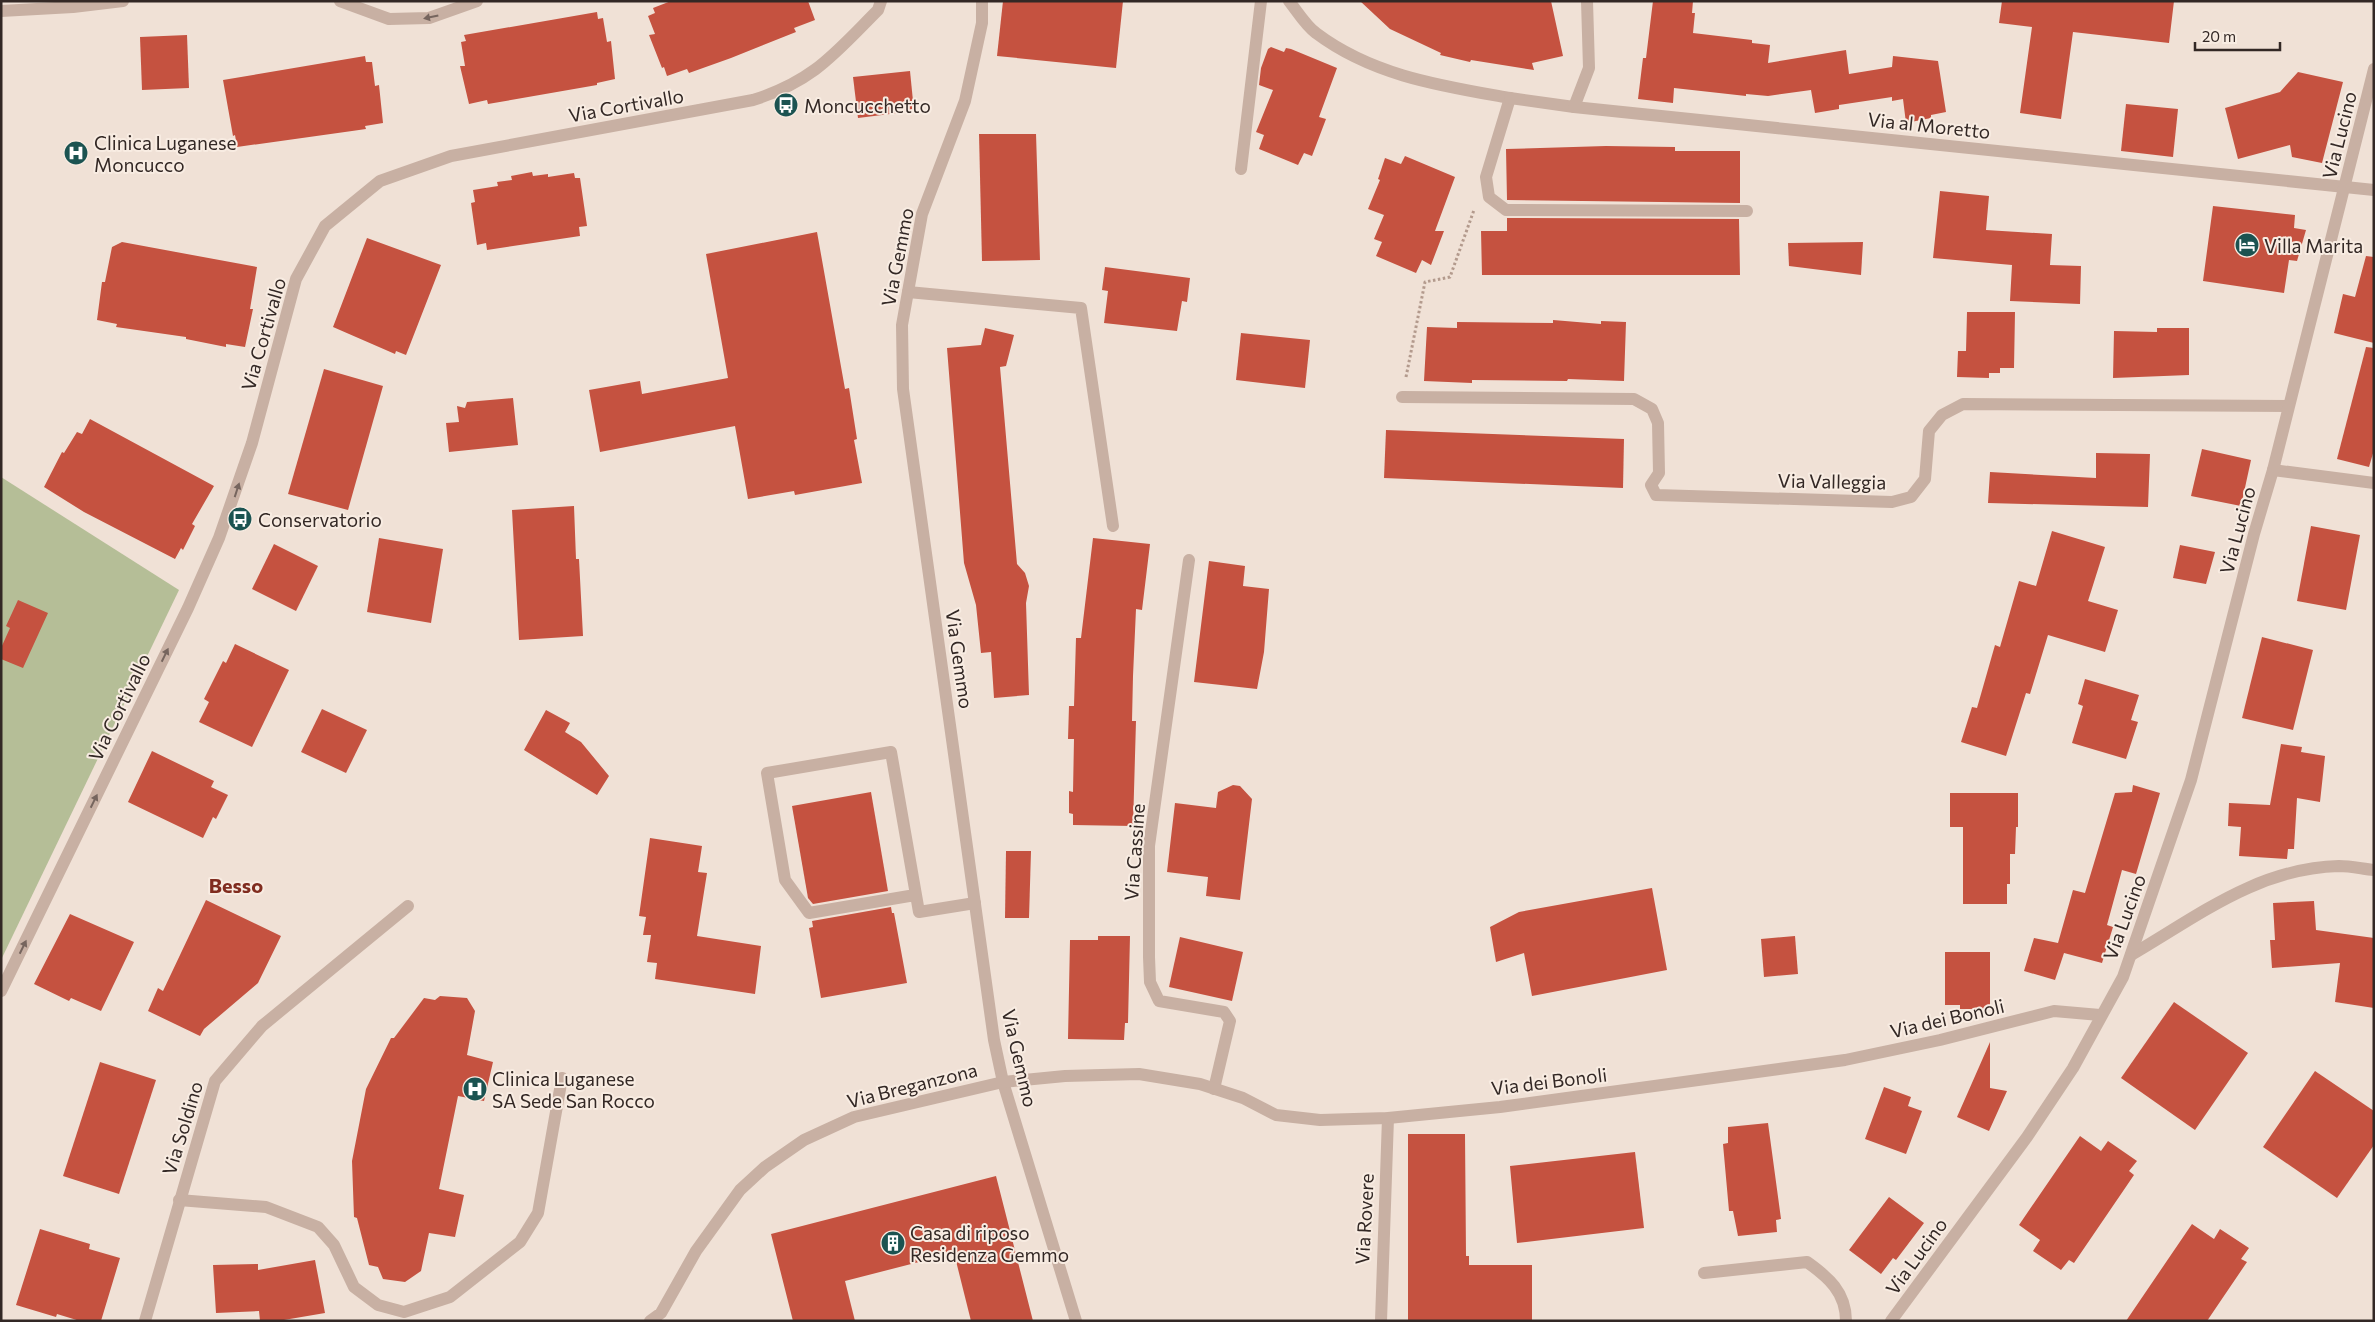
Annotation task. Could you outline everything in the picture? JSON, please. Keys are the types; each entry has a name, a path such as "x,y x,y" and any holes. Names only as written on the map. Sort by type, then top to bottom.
{"street":[{"path":"1,10 73,7 123,1"},
{"path":"340,1 389,19 429,18 477,1"},
{"name":"Via Cortivallo","path":"1,991 184,617 219,538 252,443 296,279 325,226 380,181 451,156 753,100 778,92 823,65 878,10 882,1"},
{"name":"Via Gemmo","path":"982,1 982,23 965,100 922,214 902,325 903,389 994,1040 1003,1082 1076,1321"},
{"path":"1241,169 1261,1"},
{"name":"Via al Moretto","path":"1289,1 1315,33 1363,62 1415,80 1510,98 1574,108 2374,190"},
{"path":"1574,108 1589,68 1587,1"},
{"name":"Via Lucino","path":"1890,1321 2027,1137 2074,1068 2100,1014 2123,977 2190,780 2254,534 2273,470 2374,69"},
{"path":"1510,98 1486,177 1489,197 1506,210 1747,211"},
{"path":"908,292 1081,308 1113,526"},
{"name":"Via Valleggia","path":"1402,397 1634,399 1652,409 1658,423 1659,473 1651,485 1656,495 1892,502 1911,497 1925,478 1929,431 1942,415 1964,404 2288,406"},
{"name":"Via Lucino","path":"2273,470 2374,483"},
{"name":"Via Cassine","path":"1189,560 1150,846 1150,982 1159,1001 1224,1012 1230,1021 1214,1089"},
{"path":"916,894 809,913 785,880 767,773 891,752 916,894 918,912 975,903"},
{"path":"2131,955 2183,925 2213,904 2248,887 2280,876 2340,866 2374,870"},
{"name":"Via Soldino","path":"145,1321 215,1081 262,1026 408,906"},
{"name":"Via dei Bonoli","path":"1003,1082 1065,1076 1138,1074 1200,1084 1243,1098 1276,1115 1320,1120 1388,1118 1500,1106 1845,1060 1940,1040 2054,1011 2100,1014"},
{"path":"179,1200 266,1207 318,1227 334,1244 354,1287 378,1305 404,1312 450,1297 520,1242 538,1212 562,1078"},
{"name":"Via Breganzona","path":"660,1318 696,1251 740,1190 765,1167 804,1140 854,1116 1003,1082"},
{"name":"Via Rovere","path":"1381,1321 1388,1118"},
{"path":"1704,1273 1807,1262 1832,1280 1846,1310 1846,1321"}],"path":[{"path":"1402,397 1425,282 1450,278 1486,177"}],"green space":[{"path":"1,477 179,590 1,960"}],"building":[{"path":"671,1 808,1 815,20 794,28 796,32 731,58 689,73 687,69 667,76 649,35 655,34 648,16 655,13 653,8"},
{"path":"1003,1 1123,1 1116,68 997,56"},
{"path":"1360,1 1551,1 1563,56 1532,63 1534,70 1471,60 1470,62 1440,55 1441,53 1390,29"},
{"path":"1653,1 1693,1 1692,13 1695,13 1693,33 1752,40 1752,43 1770,45 1768,63 1846,50 1849,74 1892,67 1893,56 1938,61 1946,112 1931,115 1931,118 1906,123 1903,99 1892,101 1892,97 1839,105 1839,109 1815,113 1811,90 1768,96 1746,94 1746,96 1674,88 1673,103 1638,99 1643,58 1646,58"},
{"path":"2002,1 2174,1 2169,43 2073,32 2061,119 2020,113 2032,27 1999,23"},
{"path":"597,12 598,19 603,18 607,42 611,41 615,79 597,83 597,85 488,104 487,100 469,104 460,66 465,66 461,42 466,41 464,35"},
{"path":"187,35 189,88 142,90 140,37"},
{"path":"1271,47 1284,52 1286,48 1291,49 1337,68 1319,117 1326,119 1312,156 1304,153 1298,165 1259,149 1264,135 1256,132 1273,90 1259,85 1261,68 1268,49"},
{"path":"365,56 366,62 372,62 375,86 379,85 383,123 365,126 366,129 237,147 235,135 233,136 223,80"},
{"path":"910,71 914,111 858,118 853,77"},
{"path":"2298,72 2343,82 2322,163 2292,157 2290,145 2238,159 2225,108 2280,92"},
{"path":"2126,104 2178,109 2173,157 2121,151"},
{"path":"979,134 1036,134 1040,260 982,261"},
{"path":"1606,146 1675,147 1675,151 1740,151 1740,203 1507,200 1506,149"},
{"path":"1405,156 1455,177 1435,231 1444,231 1431,265 1422,260 1416,273 1376,256 1382,242 1374,239 1384,215 1368,209 1380,180 1378,179 1385,158 1401,164"},
{"path":"532,172 533,176 548,174 548,177 574,173 575,178 580,178 587,226 579,227 580,236 487,250 486,243 477,245 471,203 475,202 473,190 498,186 497,182 512,180 511,176"},
{"path":"1940,191 1989,196 1986,230 2052,234 2050,265 2081,266 2080,304 2010,301 2012,265 1933,258"},
{"path":"2213,206 2295,215 2294,228 2306,230 2297,261 2289,260 2284,293 2203,281"},
{"path":"1507,218 1739,219 1740,275 1482,275 1481,231 1507,231"},
{"path":"817,232 845,389 849,388 857,439 854,440 862,483 795,495 794,491 748,499 735,426 600,452 589,390 640,381 642,394 728,378 706,254"},
{"path":"367,238 441,265 406,355 396,351 395,354 333,327"},
{"path":"122,242 257,267 250,309 253,309 245,347 226,344 226,347 186,339 186,337 116,327 117,324 97,320 102,282 105,282 112,247"},
{"path":"1863,242 1861,275 1789,266 1788,243"},
{"path":"2366,256 2374,257 2374,343 2334,333 2343,294 2355,297"},
{"path":"1105,267 1190,278 1187,302 1182,301 1177,331 1104,323 1108,291 1102,290"},
{"path":"1967,312 2015,312 2014,368 2000,368 2000,373 1989,373 1989,378 1957,377 1958,351 1966,351"},
{"path":"1553,320 1601,324 1601,321 1626,322 1624,381 1568,379 1567,381 1472,380 1472,383 1424,381 1427,327 1457,328 1457,322 1553,323"},
{"path":"985,328 1014,335 1006,366 1000,367 1017,564 1025,573 1029,586 1026,603 1029,695 994,698 991,652 981,653 976,605 964,563 947,348 981,345"},
{"path":"2157,328 2189,328 2189,375 2113,378 2114,331 2157,332"},
{"path":"1241,333 1310,340 1305,388 1236,380"},
{"path":"2366,347 2374,348 2374,450 2369,467 2337,459"},
{"path":"324,369 383,386 348,510 288,494"},
{"path":"513,398 518,445 449,452 446,423 459,422 457,406 465,408 467,402"},
{"path":"90,419 214,486 192,524 195,526 183,550 181,548 175,559 84,512 44,487 62,452 64,453 77,432 82,434"},
{"path":"1386,430 1624,439 1623,488 1384,478"},
{"path":"2202,449 2251,460 2241,506 2191,496"},
{"path":"2096,453 2150,454 2148,507 1988,503 1990,472 2096,478"},
{"path":"574,506 576,559 579,559 583,636 519,640 512,510"},
{"path":"2311,526 2360,535 2346,610 2297,601"},
{"path":"2052,531 2105,547 2088,601 2118,610 2105,652 2048,635 2030,694 2026,693 2006,756 1961,742 1972,707 1977,708 1995,645 2000,647 2019,581 2036,586"},
{"path":"379,538 443,549 431,623 367,612"},
{"path":"1093,538 1150,544 1142,610 1136,609 1132,721 1136,721 1133,826 1073,825 1073,814 1069,813 1069,791 1073,792 1074,739 1068,739 1069,706 1074,706 1076,638 1081,638"},
{"path":"274,544 318,566 296,611 252,589"},
{"path":"2180,545 2215,552 2206,584 2173,578"},
{"path":"1209,561 1245,566 1243,586 1269,589 1264,652 1257,689 1194,682"},
{"path":"18,600 48,613 23,668 1,659 1,648 10,628 6,626"},
{"path":"2262,637 2313,650 2293,730 2242,718"},
{"path":"235,644 289,670 252,747 199,722 209,702 204,699 223,661 226,663"},
{"path":"2085,679 2139,695 2131,720 2138,722 2126,759 2072,743 2083,706 2078,704"},
{"path":"322,709 367,730 346,773 301,752"},
{"path":"546,710 570,723 565,732 581,742 609,776 597,795 524,750"},
{"path":"2281,744 2302,747 2301,752 2325,756 2320,802 2297,798 2294,849 2288,849 2287,859 2239,856 2241,827 2228,826 2229,803 2270,805"},
{"path":"152,751 214,781 211,787 228,795 216,819 213,817 203,838 128,802"},
{"path":"1233,785 1240,786 1252,799 1240,900 1206,896 1208,877 1167,872 1175,803 1216,808 1218,792"},
{"path":"2133,785 2160,793 2136,874 2122,870 2107,925 2113,927 2102,963 2064,953 2055,980 2024,971 2034,938 2058,943 2073,890 2085,893 2115,793 2132,792"},
{"path":"871,792 888,891 813,904 808,898 792,806"},
{"path":"1950,793 2018,793 2018,827 2016,827 2015,854 2010,854 2010,884 2007,884 2007,904 1963,904 1963,827 1950,827"},
{"path":"650,838 702,846 698,872 707,873 697,936 761,946 755,994 655,979 657,963 647,962 651,935 643,935 646,917 639,916"},
{"path":"1006,851 1031,851 1029,918 1005,918"},
{"path":"1652,888 1667,970 1532,996 1524,953 1496,962 1490,927 1519,912"},
{"path":"206,900 281,936 258,983 204,1029 200,1036 148,1011 158,988 163,991"},
{"path":"2314,901 2316,930 2374,938 2374,1008 2335,1002 2340,963 2272,968 2270,940 2275,940 2273,903"},
{"path":"891,907 892,913 894,913 907,983 821,998 809,928 813,927 812,921"},
{"path":"70,914 134,942 101,1011 71,998 69,1001 34,984"},
{"path":"1098,936 1130,936 1128,1023 1125,1023 1124,1040 1068,1039 1070,940 1098,940"},
{"path":"1795,936 1798,974 1764,977 1761,939"},
{"path":"1180,937 1243,952 1232,1001 1169,987"},
{"path":"1945,952 1990,952 1990,1009 1960,1009 1960,1005 1945,1005"},
{"path":"440,996 467,998 475,1011 467,1055 493,1062 484,1101 458,1096 439,1189 464,1195 455,1237 429,1233 421,1271 405,1282 383,1279 378,1267 369,1265 357,1218 354,1217 352,1161 366,1089 391,1038 394,1038 424,998 435,1000"},
{"path":"2174,1002 2248,1053 2195,1130 2121,1078"},
{"path":"1990,1042 1990,1088 2007,1091 1989,1131 1957,1117"},
{"path":"100,1062 156,1080 119,1194 63,1176"},
{"path":"2315,1071 2374,1111 2374,1145 2337,1198 2263,1147"},
{"path":"1884,1087 1911,1097 1908,1106 1922,1111 1906,1154 1865,1139"},
{"path":"1768,1123 1781,1219 1776,1220 1777,1232 1738,1236 1733,1211 1729,1211 1723,1144 1728,1143 1728,1127"},
{"path":"1408,1134 1465,1134 1466,1256 1469,1256 1469,1265 1532,1265 1532,1321 1408,1321"},
{"path":"2080,1136 2101,1151 2108,1141 2137,1161 2129,1171 2134,1175 2074,1263 2069,1260 2061,1270 2033,1251 2040,1240 2019,1225"},
{"path":"1635,1152 1644,1228 1517,1243 1510,1166"},
{"name":"Casa di riposo Residenza Gemmo","path":"996,1176 1033,1321 971,1321 954,1253 845,1281 855,1321 793,1321 771,1234"},
{"path":"1889,1197 1924,1223 1896,1260 1893,1258 1881,1274 1849,1250"},
{"path":"2192,1224 2214,1239 2220,1229 2249,1248 2241,1259 2247,1262 2207,1321 2126,1321"},
{"path":"40,1229 90,1244 89,1249 120,1258 101,1321 80,1321 57,1314 56,1317 16,1305"},
{"path":"315,1260 325,1313 278,1321 260,1321 259,1311 216,1313 213,1265 258,1264 258,1270"}],"place":[{"name":"Moncucchetto","path":"786,105"},
{"name":"Clinica Luganese Moncucco","path":"76,153"},
{"name":"Villa Marita","path":"2247,245"},
{"name":"Conservatorio","path":"240,519"},
{"name":"Clinica Luganese SA Sede San Rocco","path":"475,1089"},
{"name":"Casa di riposo Residenza Gemmo","path":"893,1243"}],"district":[{"name":"Besso","path":"236,885"}]}
